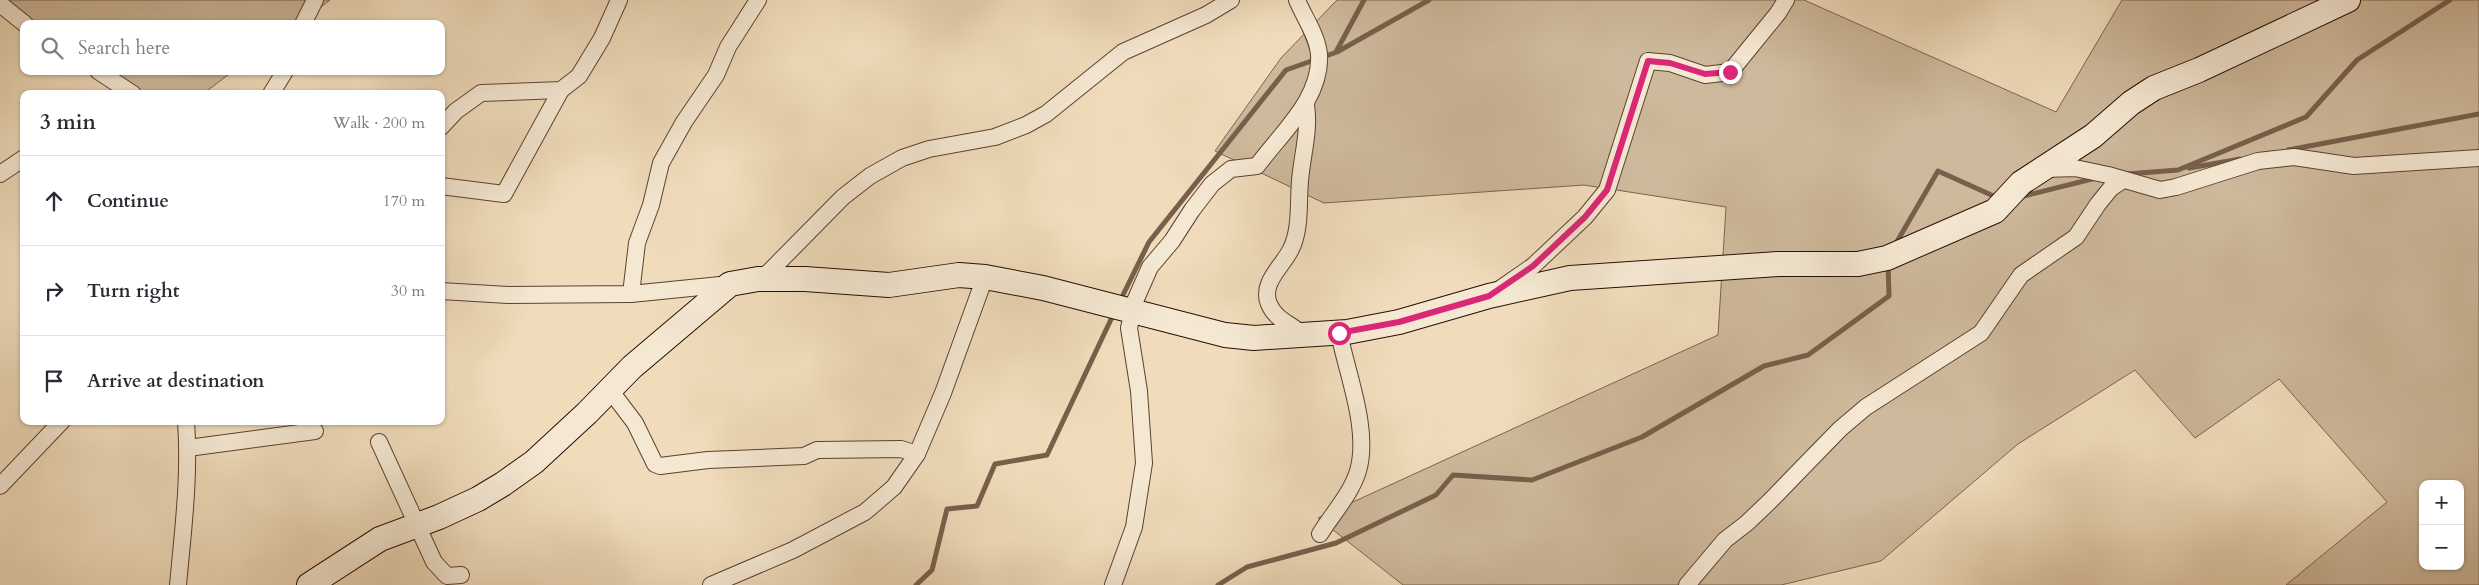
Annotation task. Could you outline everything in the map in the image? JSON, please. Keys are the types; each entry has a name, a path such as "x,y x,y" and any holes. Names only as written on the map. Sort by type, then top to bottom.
{"street":[{"path":"305,20 315,0"},
{"path":"445,187 504,194 561,90 579,76 602,38 619,0"},
{"path":"631,294 637,243 661,164 684,122 716,75 728,47 758,0"},
{"path":"758,279 769,272 843,197 870,176 902,158 929,148 995,137 1026,125 1046,114 1123,52 1206,15 1231,0"},
{"path":"1113,585 1134,527 1144,463 1139,391 1129,328 1132,311 1150,267 1172,241 1212,184 1231,169 1257,166 1306,104 1317,79 1319,53 1312,31 1297,0"},
{"path":"1489,296 1533,266 1585,217 1607,190 1648,61 1670,63 1705,74 1730,72 1778,13 1786,0"},
{"path":"445,291 508,295 631,294 730,284 758,279 841,280 868,285 890,285 959,275 985,277 1043,288 1225,335 1254,338 1305,337 1399,322 1489,296 1570,278 1778,264 1858,264 1896,256 1995,211 2021,183 2093,136 2131,103 2154,88 2199,70 2335,2"},
{"path":"0,4 20,20"},
{"path":"104,75 127,90"},
{"path":"273,90 283,75"},
{"path":"445,123 456,111 481,93 561,90"},
{"path":"1305,337 1298,330 1278,319 1268,303 1269,284 1279,265 1291,250 1297,227 1300,178 1308,121 1306,104"},
{"path":"2042,169 2075,168 2160,190 2176,187 2258,161 2294,157 2354,166 2479,158"},
{"path":"0,174 20,161"},
{"path":"1687,585 1725,540 1747,524 1840,429 1866,407 1981,333 2021,275 2076,237 2111,188 2123,180"},
{"path":"711,585 793,550 865,512 894,487 917,454 943,393 985,277"},
{"path":"309,585 380,539 478,499 534,462 632,367 730,284"},
{"path":"1320,534 1347,494 1358,470 1362,445 1358,418 1339,333"},
{"path":"610,390 636,423 655,464 660,466 708,460 804,456 817,450 901,449 917,454"},
{"path":"0,486 58,425"},
{"path":"178,585 186,516 188,448 186,425"},
{"path":"188,448 315,431"},
{"path":"379,442 434,562 447,576 462,575"}],"shaded area":[{"path":"0,0 330,0 303,20 26,20"},
{"path":"1337,0 1804,0 2056,112 2122,0 2479,0 2479,585 2286,585 2387,502 2279,379 2195,438 2135,370 2018,444 1881,561 1781,585 1403,585 1318,518 1718,335 1726,207 1584,185 1324,203 1215,151 1281,58"},
{"path":"106,75 228,75 208,90 136,90"}],"waterway":[{"path":"1337,50 1364,0"},
{"path":"1120,301 1149,242 1286,70 1337,52 1429,0"},
{"path":"2127,174 2178,170 2306,117 2357,60 2450,0"},
{"path":"2288,150 2479,114"},
{"path":"2189,168 2240,159"},
{"path":"1895,245 1938,171 1998,198"},
{"path":"2020,197 2096,178"},
{"path":"1218,585 1247,567 1336,543 1436,495 1453,475 1532,480 1642,437 1764,366 1808,355 1889,296 1888,264"},
{"path":"916,585 932,570 947,509 977,506 995,464 1047,455 1114,313"}],"route":[{"path":"1339,333 1399,322 1489,296 1533,266 1585,217 1607,190 1648,61 1670,63 1705,74 1730,72"}]}
